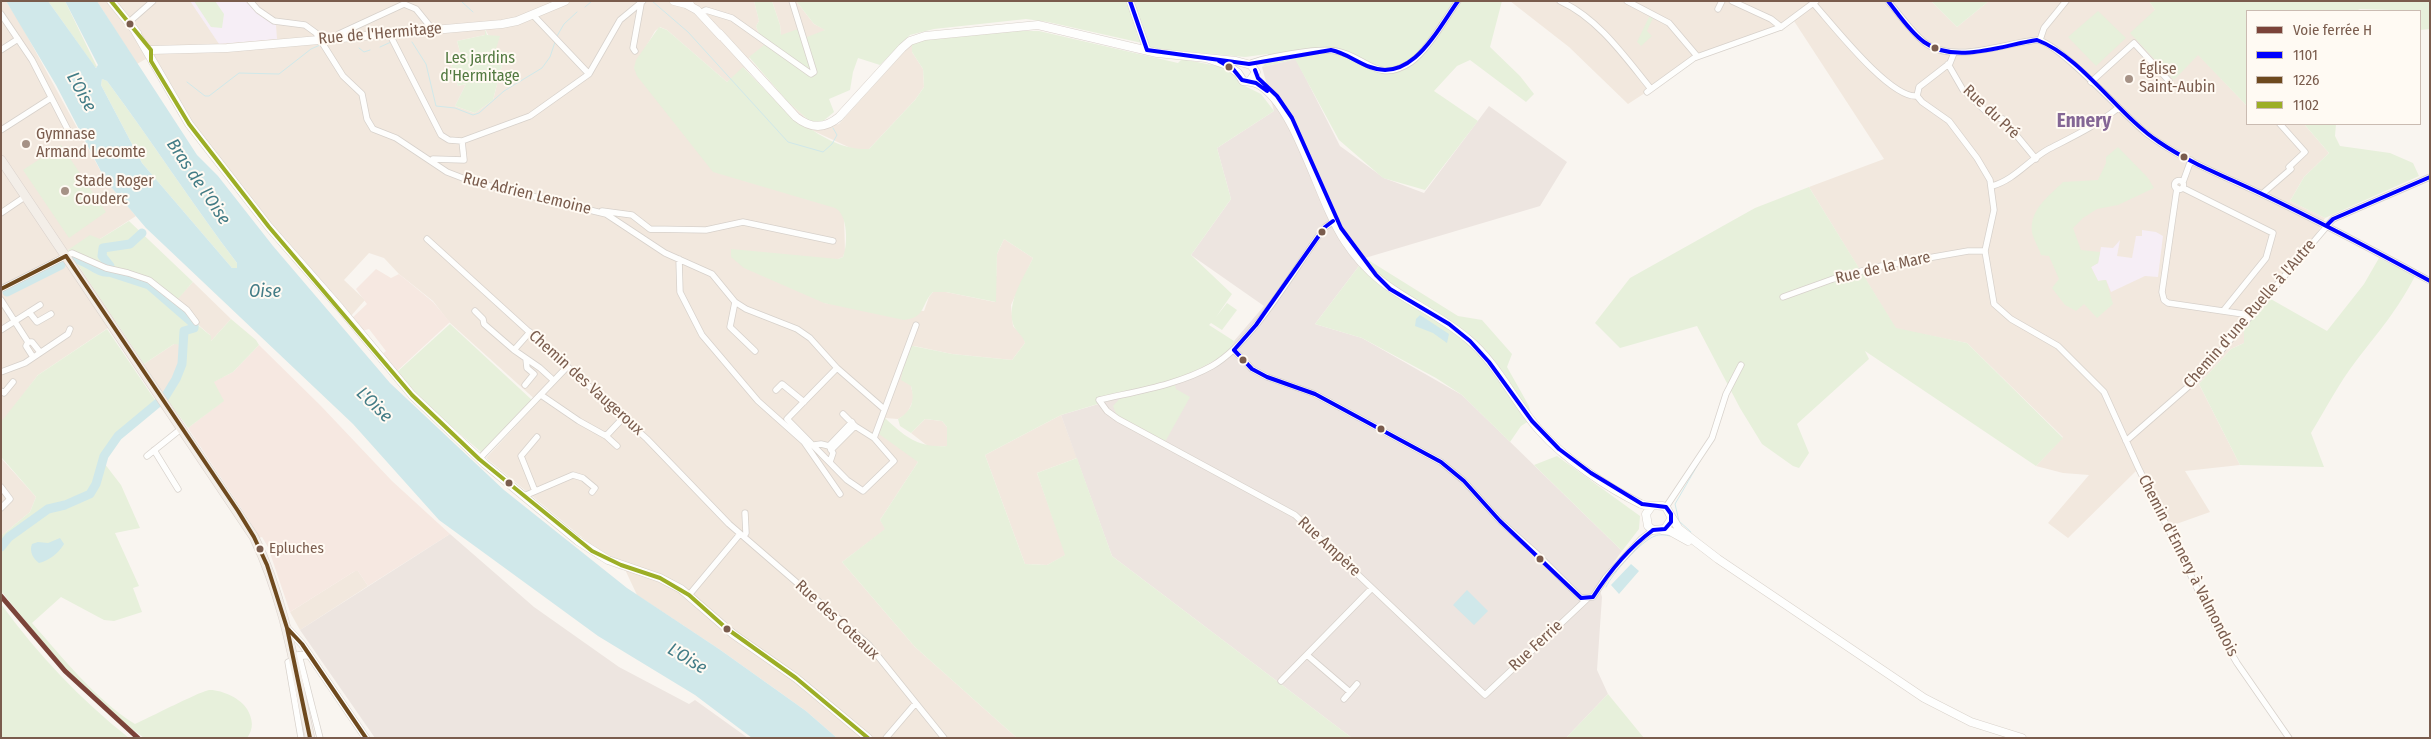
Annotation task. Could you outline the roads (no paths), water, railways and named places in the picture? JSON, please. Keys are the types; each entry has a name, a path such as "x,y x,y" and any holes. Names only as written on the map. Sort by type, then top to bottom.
{"main road":[{"path":"111,1 150,53 189,124 268,227 340,308 412,395 479,459 592,551 621,565 660,578 689,595 733,634 796,678 868,738"},
{"name":"Rue de l'Hermitage","path":"150,53 502,24 531,16 564,1"},
{"path":"674,1 686,4 701,12 796,117 808,125 820,127 829,125 856,99 902,48 918,38 1026,24 1042,25 1148,50 1247,64 1277,96 1292,118 1335,220"},
{"path":"1209,58 1227,65 1238,73 1242,80 1250,81 1265,89 1285,114 1335,220 1370,271 1390,288 1454,328 1470,341 1489,362 1518,404 1542,433 1569,457 1642,504 1651,507 1659,505 1666,507 1679,529 1718,559"},
{"path":"1238,73 1240,67 1247,64"},
{"path":"1250,81 1256,72"},
{"path":"1,160 254,537 275,588 287,628 295,657 310,738"},
{"path":"1601,479 1646,514 1654,529 1678,535 1718,559 1938,707 1971,722 2022,738"},
{"path":"1646,514 1651,507"},
{"path":"1654,529 1670,525 1671,516"}],"street":[{"path":"131,26 153,1"},
{"path":"250,1 258,10 274,21 305,25 321,39"},
{"path":"701,12 706,10 732,18 811,74 814,72 792,1"},
{"path":"1130,1 1148,50"},
{"path":"1247,64 1327,50 1344,53 1375,69 1388,71 1400,68 1419,54 1458,1"},
{"path":"1560,1 1577,9 1606,37 1649,90 1697,56 1781,27 1814,2 1890,86 1907,96 1917,96"},
{"path":"1627,1 1669,22 1697,56"},
{"path":"1718,10 1722,1"},
{"path":"1732,1 1771,19 1781,27"},
{"path":"1888,1 1925,42 1940,51 1954,53 2040,40 2063,55 2118,108 2157,141 2191,160 2326,225 2430,281"},
{"path":"2040,40 2044,28 2066,1"},
{"path":"634,51 642,2"},
{"path":"389,33 441,135 449,140 462,141 530,116 589,74 620,20 642,2"},
{"path":"339,36 339,34 404,4 416,9 433,30"},
{"path":"1,14 18,39 69,132"},
{"path":"531,16 589,74"},
{"path":"1,50 18,39"},
{"name":"Rue Adrien Lemoine","path":"321,39 343,76 362,94 367,119 373,129 396,138 447,172 473,182 598,211 679,260 712,274 735,302 746,309 797,329 810,338 837,368 884,409"},
{"path":"2091,82 2134,43 2169,81"},
{"path":"1917,96 1920,86 1952,61 1954,53"},
{"path":"1256,72 1267,59"},
{"name":"Rue du Pré","path":"1948,64 1963,90 1992,117 2003,119 2036,158"},
{"path":"1917,96 1922,102 1949,121 1977,158 1992,186 1994,210 1985,251"},
{"path":"1,130 51,98"},
{"path":"1992,186 2010,178 2036,158 2100,123 2118,108"},
{"path":"2262,194 2291,169 2289,167 2305,152 2281,125"},
{"path":"433,159 464,160 462,141"},
{"path":"2191,160 2181,186 2162,292 2164,300 2168,303 2250,315"},
{"name":"Chemin d'une Ruelle à l'Autre","path":"2126,441 2194,382 2332,219 2430,177"},
{"path":"2181,186 2272,231 2273,235 2266,258 2224,310"},
{"path":"1,213 26,196"},
{"path":"598,211 632,214 650,229 706,230 743,222 834,242"},
{"path":"1335,220 1325,227 1256,325 1234,350 1252,369 1267,377 1322,398 1442,462 1464,481 1500,521 1536,553 1576,595 1587,599"},
{"path":"645,240 650,229"},
{"name":"Chemin des Vaugeroux","path":"427,239 647,439 742,535"},
{"name":"Rue de la Mare","path":"1783,297 1833,279 1876,267 1968,250 1985,251"},
{"name":"Chemin d'Ennery à Valmondois","path":"1985,251 1994,304 2011,319 2058,346 2098,385 2108,399 2126,441 2216,627 2237,663 2289,738"},
{"path":"1,289 72,253 106,268 128,272 149,280 187,310 196,322"},
{"path":"679,260 680,292 702,334 758,400 804,442 840,494"},
{"path":"1,300 28,342 26,346 33,357"},
{"path":"735,302 730,327 755,351"},
{"path":"1,330 40,305"},
{"path":"475,311 483,319 484,324 551,378"},
{"path":"28,312 37,322 51,314"},
{"path":"874,438 878,434 884,409 916,325"},
{"path":"1,372 20,365 33,357 68,334 70,329"},
{"path":"514,350 530,332"},
{"path":"28,342 33,342 40,352"},
{"name":"Rue Ampère","path":"1234,350 1213,365 1174,382 1099,400 1111,415 1295,515 1485,695"},
{"path":"525,385 534,374 527,368 526,359"},
{"path":"1666,507 1712,438 1726,394 1741,365"},
{"path":"479,459 567,367"},
{"path":"837,368 787,419 846,480 863,492 894,461 874,438 843,414"},
{"path":"1,391 4,393 13,382"},
{"path":"776,390 782,384 804,402"},
{"path":"541,395 579,421 606,436 617,446"},
{"path":"606,436 623,418"},
{"path":"830,462 830,448 854,424"},
{"path":"147,456 182,428"},
{"path":"535,491 522,456 537,437"},
{"path":"814,445 821,444 830,448"},
{"path":"154,450 178,489"},
{"path":"524,496 573,475 583,478 595,488 592,492"},
{"path":"1,487 10,498 1,508"},
{"path":"689,595 742,535 746,533 745,513"},
{"name":"Rue Ferrie","path":"1485,695 1564,620 1584,604 1587,599 1596,594 1606,577 1641,539 1654,529"},
{"name":"Rue des Coteaux","path":"742,535 869,646 944,738"},
{"path":"1282,681 1372,588"},
{"path":"287,628 307,652 366,738"},
{"path":"291,646 301,646 307,652"},
{"path":"301,738 288,662 307,652"},
{"path":"1307,655 1350,692"},
{"path":"295,657 320,738"},
{"path":"1344,699 1358,684"},
{"path":"886,738 915,704"}],"water":[{"path":"6,1 48,1 96,68 98,65 65,1 97,1 197,155 218,176 273,246 390,383 504,490 627,588 719,649 806,711 837,738 752,738 695,695 598,636 439,520 353,424 146,228 106,181 56,85","holes":["102,79 107,81 237,263 237,268 232,268 142,163 101,85"]},
{"path":"1420,315 1449,334 1447,343 1433,333 1415,326 1416,319"},
{"path":"60,538 64,544 53,556 39,563 32,555 32,544 38,542 48,543"},
{"path":"1631,564 1639,571 1619,594 1611,585"},
{"path":"1467,590 1488,611 1474,625 1453,605"}],"waterway":[{"path":"461,1 473,12"},
{"path":"585,7 592,1"},
{"path":"652,1 688,32 788,142 823,152 832,144 837,135 833,128"},
{"path":"557,36 564,24 577,12"},
{"path":"380,47 391,42"},
{"path":"412,42 426,64 436,106 455,108 473,115 479,113 504,91 542,68 550,57 555,42"},
{"path":"187,82 205,96 209,96 239,73 279,74 311,49 320,45"},
{"path":"359,48 364,52 370,50"},
{"path":"110,266 102,256 103,248 130,244 142,233"},
{"path":"72,259 82,261 100,271 109,272"},
{"path":"7,292 61,265"},
{"path":"1,547 9,537 48,509 65,505 90,494 96,484 104,456 118,436 165,397 176,379 182,364 184,331 194,328 194,324 149,285 109,272 110,270"},
{"path":"1691,532 1679,521 1675,504 1700,461"},
{"path":"1606,587 1635,550 1657,535 1670,536"}],"rail line":[{"name":"H","path":"1,596 65,671 138,738"}],"place":[{"name":"Église Saint-Aubin","path":"2129,79"},
{"name":"Gymnase Armand Lecomte","path":"26,144"},
{"name":"Stade Roger Couderc","path":"65,191"},
{"name":"Epluches","path":"260,549"}],"district":[{"name":"Ennery","path":"2084,122"}],"park label":[{"name":"Les jardins d'Hermitage","path":"480,68"}],"water label":[{"name":"L'Oise","path":"81,92"},
{"name":"Bras de l'Oise","path":"198,182"},
{"name":"Oise","path":"265,292"},
{"name":"L'Oise","path":"374,405"},
{"name":"L'Oise","path":"687,659"}]}
